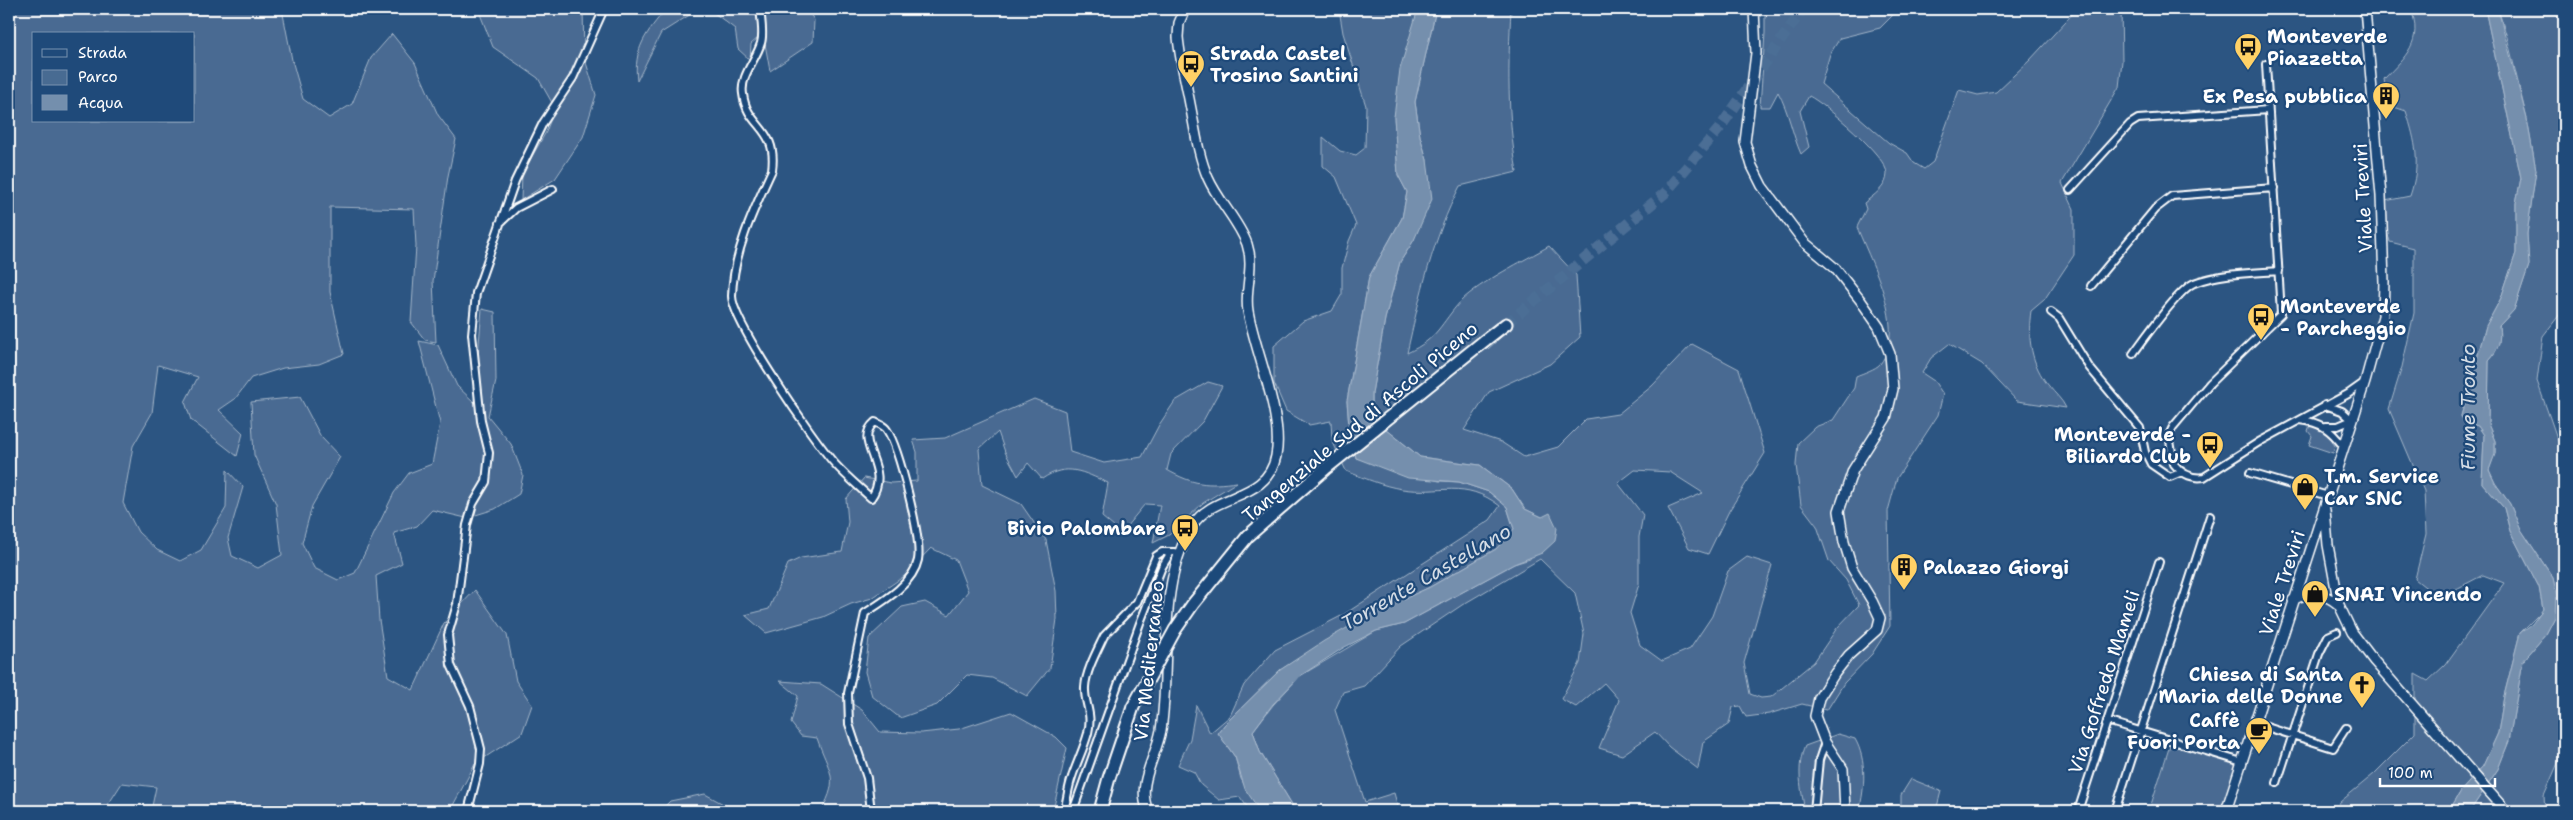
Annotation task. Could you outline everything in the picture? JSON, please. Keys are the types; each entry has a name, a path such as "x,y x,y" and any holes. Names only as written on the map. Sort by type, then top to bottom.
{"highway":[{"name":"Tangenziale Sud di Ascoli Piceno","path":"1100,811 1133,707 1180,623 1220,569 1248,536 1325,469 1506,324"}],"street":[{"path":"468,811 480,764 480,749 470,706 451,665 448,634 457,604 467,525 473,504 486,482 489,454 481,421 472,334 476,293 498,225 515,181 543,123 573,78 604,9"},
{"path":"760,9 761,43 748,70 742,92 746,109 769,136 774,153 772,170 736,263 732,299 755,349 800,416 834,463 871,498 876,491 878,468 866,438 868,428 875,422 886,428 898,451 914,520 918,560 906,581 893,595 865,613 848,693 849,724 867,778 871,811"},
{"name":"Via Mediterraneo","path":"1148,811 1142,798 1144,785 1161,730 1168,600 1176,552 1193,525 1207,510 1254,490 1267,477 1276,458 1278,433 1248,310 1251,273 1247,245 1208,179 1200,154 1178,37 1179,23 1185,9"},
{"path":"1754,9 1756,53 1745,142 1752,166 1773,202 1804,242 1835,268 1861,302 1879,327 1890,354 1893,389 1886,418 1853,470 1846,486 1840,511 1844,542 1852,568 1872,600 1880,618 1877,630 1849,655 1819,698 1815,716 1825,742 1843,769 1845,811"},
{"name":"Viale Treviri","path":"2226,811 2365,382 2383,316 2384,282 2381,196 2365,9"},
{"path":"2266,64 2281,314 2210,383 2182,416 2170,435 2174,464 2182,472 2195,478 2204,476 2325,405 2348,394 2365,382"},
{"path":"2070,190 2130,124 2138,119 2268,110"},
{"path":"2091,286 2155,209 2172,196 2274,188"},
{"path":"498,225 516,208 553,189"},
{"path":"2133,354 2158,318 2192,284 2224,276 2279,271"},
{"path":"2051,312 2059,318 2089,367 2140,428 2144,452 2151,464 2170,477 2182,472"},
{"path":"2299,420 2313,421 2325,426 2338,426 2352,420 2342,411 2325,405"},
{"path":"2325,426 2343,446"},
{"path":"2250,473 2326,500 2328,545 2339,605 2362,647 2506,811"},
{"path":"2115,811 2210,516"},
{"path":"1064,811 1071,779 1088,734 1090,708 1085,690 1087,678 1101,642 1104,636 1137,602 1156,556 1162,552 1176,552"},
{"path":"1073,811 1162,567 1176,552"},
{"name":"Via Goffredo Mameli","path":"2078,811 2159,562"},
{"path":"2293,600 2317,592 2324,594 2339,605"},
{"path":"2277,783 2319,654 2328,636 2337,632"},
{"path":"2107,722 2242,762"},
{"path":"2254,723 2333,748 2346,728"},
{"path":"1814,811 1819,760 1825,742"}],"green space":[{"path":"9,9 282,9 292,60 303,99 329,118 352,104 371,58 392,34 415,63 438,115 456,139 448,176 433,281 436,342 425,340 411,322 416,246 414,209 330,207 330,292 344,354 319,364 283,368 251,378 235,399 219,410 243,433 237,456 191,420 185,402 198,377 158,365 152,413 133,446 123,503 138,532 157,550 180,561 201,550 226,508 227,470 243,487 228,538 232,556 258,568 282,555 276,504 254,455 251,402 300,397 321,437 340,457 312,506 302,543 314,568 338,580 355,573 394,493 409,473 432,464 440,423 419,341 438,345 457,386 474,402 482,309 495,312 496,381 488,416 511,444 523,475 519,494 495,509 466,518 432,510 417,526 394,533 402,563 376,576 379,620 388,676 413,690 444,623 475,590 507,635 516,681 532,705 522,733 475,764 450,811 151,811 156,787 122,783 104,811 9,811 9,637 15,627 9,608"},
{"path":"478,9 583,9 584,56 596,95 583,137 555,179 521,200 522,174 546,132 555,108 538,78 493,47"},
{"path":"666,9 699,9 661,33 637,81 637,60 642,42"},
{"path":"709,9 807,9 814,20 813,42 770,71 765,44 765,32 751,44 750,60 738,49 735,29"},
{"path":"1339,9 1418,9 1394,117 1398,175 1407,192 1402,218 1369,277 1347,401 1349,427 1356,458 1439,481 1459,482 1489,492 1507,507 1514,529 1496,549 1430,587 1373,613 1280,670 1225,724 1218,733 1235,757 1241,779 1260,811 1250,811 1240,797 1219,800 1201,785 1194,772 1178,765 1190,739 1196,705 1210,733 1230,716 1244,685 1275,650 1343,615 1490,520 1500,506 1487,497 1475,492 1452,489 1402,489 1381,484 1346,471 1332,440 1331,421 1309,425 1286,411 1274,383 1274,346 1303,321 1332,311 1342,294 1342,268 1349,241 1356,225 1336,177 1323,166 1323,137 1340,151 1356,155 1365,148 1366,106 1343,33"},
{"path":"1436,9 1511,9 1509,90 1511,130 1517,172 1460,186 1435,246 1422,288 1407,353 1433,336 1454,309 1469,294 1491,279 1549,246 1576,275 1580,337 1550,364 1489,392 1464,430 1501,442 1524,457 1558,447 1586,419 1618,414 1652,386 1692,344 1739,369 1765,453 1729,511 1708,554 1689,548 1668,508 1703,493 1670,472 1635,470 1618,483 1643,515 1639,537 1639,584 1630,613 1640,645 1662,661 1690,649 1712,616 1728,571 1747,557 1772,565 1744,663 1750,694 1761,698 1771,697 1814,662 1837,628 1859,605 1846,580 1829,561 1817,526 1801,505 1796,465 1798,443 1815,427 1833,420 1854,388 1856,376 1880,364 1888,350 1890,333 1889,315 1884,296 1857,227 1866,209 1864,203 1879,191 1885,183 1887,174 1885,166 1867,144 1854,132 1828,109 1809,96 1800,111 1809,147 1801,154 1778,92 1770,107 1760,107 1765,9 1894,9 1894,14 1880,28 1840,38 1830,54 1821,84 1889,143 1907,153 1914,163 1924,169 1933,162 1959,90 1978,95 1996,92 2030,60 2077,9 2121,9 2122,61 2119,87 2062,183 2074,209 2074,255 2044,300 2031,311 2030,341 2034,360 2043,378 2066,408 2017,401 1982,364 1949,344 1931,358 1922,373 1934,381 1943,394 1938,415 1897,478 1888,511 1890,626 1872,654 1844,683 1827,710 1802,704 1769,714 1746,717 1740,706 1733,707 1729,724 1703,742 1698,769 1669,747 1655,732 1622,755 1599,748 1619,700 1604,683 1576,707 1561,699 1580,663 1584,634 1575,593 1540,559 1462,605 1401,646 1364,686 1343,692 1335,710 1365,802 1394,793 1399,811 1296,811 1260,752 1253,731 1273,705 1300,676 1376,631 1404,624 1514,564 1530,559 1542,517 1525,509 1512,489 1480,465 1420,457 1386,429 1372,410 1372,393 1385,319 1400,262 1414,240 1427,160 1420,136 1415,102","holes":["1510,322 1511,328 1488,349 1481,339"]},
{"path":"2411,9 2485,9 2521,178 2516,203 2516,253 2501,298 2486,326 2461,416 2464,422 2478,426 2484,435 2482,483 2504,508 2510,531 2539,587 2543,610 2520,633 2504,696 2498,733 2483,766 2461,791 2449,811 2334,811 2340,802 2374,774 2415,733 2415,674 2428,681 2445,665 2504,583 2483,575 2439,598 2415,579 2426,534 2424,491 2389,409 2402,367 2414,313 2414,248 2390,242 2380,202 2410,196 2415,173 2415,143 2406,111 2388,105 2384,79 2399,63 2414,40 2415,31"},
{"path":"2498,9 2564,9 2564,278 2560,288 2564,309 2543,336 2537,381 2558,441 2564,447 2564,695 2557,724 2562,754 2544,795 2545,811 2470,811 2498,769 2509,741 2523,661 2546,634 2555,617 2556,591 2553,578 2520,528 2510,504 2495,483 2489,470 2495,453 2495,441 2488,424 2489,360 2498,344 2500,336 2499,326 2514,310 2529,265 2527,234 2536,170 2527,119 2507,37"},
{"path":"1208,382 1222,386 1203,421 1171,454 1167,470 1185,479 1201,483 1237,482 1203,503 1169,535 1153,543 1160,505 1145,504 1121,533 1102,517 1108,483 1083,472 1067,470 1059,471 1042,479 1028,463 1018,476 1005,452 998,432 979,449 982,485 1021,504 1046,540 1056,591 1057,619 1050,668 1027,696 992,678 967,675 937,705 900,718 872,696 865,672 869,638 902,607 925,602 949,615 968,591 956,560 931,548 903,577 872,598 851,604 823,617 766,633 745,615 769,609 788,564 801,558 842,552 848,522 846,499 864,478 891,483 917,481 917,452 913,440 945,438 1034,399 1065,411 1070,452 1104,463 1142,457 1159,425 1175,401"},
{"path":"2310,425 2329,434 2335,446 2333,453 2309,445 2312,436 2308,431"},
{"path":"780,681 821,684 862,710 880,732 921,733 959,729 1011,712 1056,737 1067,748 1053,811 821,811 830,790 831,774 817,738 801,736 791,723 798,696"},
{"path":"1838,734 1855,739 1862,756 1864,784 1859,811 1805,811 1800,770 1805,746"},
{"path":"2170,745 2237,764 2222,811 2149,811"},
{"path":"1911,779 1941,791 1936,811 1901,811 1901,795"},
{"path":"705,794 727,806 726,811 660,811 670,801"}],"water":[{"path":"1418,9 1436,9 1415,102 1420,136 1427,160 1432,199 1414,240 1400,262 1385,319 1372,393 1372,410 1386,429 1420,457 1480,465 1512,489 1525,509 1542,517 1550,513 1557,528 1555,541 1542,553 1514,564 1404,624 1376,631 1343,648 1300,676 1273,704 1253,731 1260,752 1296,811 1260,811 1245,789 1235,757 1218,733 1225,724 1280,670 1324,641 1373,613 1430,587 1496,549 1514,529 1507,507 1489,492 1459,482 1408,478 1356,458 1349,427 1347,401 1369,277 1402,218 1407,192 1398,175 1394,117 1400,69"},
{"name":"Fiume Tronto","path":"2485,9 2498,9 2527,119 2536,170 2527,234 2529,265 2514,310 2499,326 2500,336 2498,344 2489,360 2488,424 2495,441 2495,454 2489,470 2495,483 2510,504 2520,528 2553,578 2556,591 2555,617 2546,634 2523,661 2509,741 2498,769 2470,811 2449,811 2461,791 2483,766 2498,733 2504,696 2520,633 2532,624 2543,609 2539,587 2510,531 2504,508 2482,483 2484,435 2478,426 2464,422 2461,416 2486,326 2501,298 2516,253 2516,203 2521,178"}],"tunnel":[{"path":"1506,324 1665,193 1719,129 1803,9"}],"place":[{"name":"Monteverde Piazzetta","path":"2248,71"},
{"name":"Strada Castel Trosino Santini","path":"1191,88"},
{"name":"Ex Pesa pubblica","path":"2386,120"},
{"name":"Monteverde - Parcheggio","path":"2261,341"},
{"name":"Monteverde - Biliardo Club","path":"2210,469"},
{"name":"T.m. Service Car SNC","path":"2305,511"},
{"name":"Bivio Palombare","path":"1185,552"},
{"name":"Palazzo Giorgi","path":"1904,591"},
{"name":"SNAI Vincendo","path":"2315,618"},
{"name":"Chiesa di Santa Maria delle Donne","path":"2362,709"},
{"name":"Caffè Fuori Porta","path":"2259,755"}],"water label":[{"name":"Torrente Castellano","path":"1426,577"}]}
